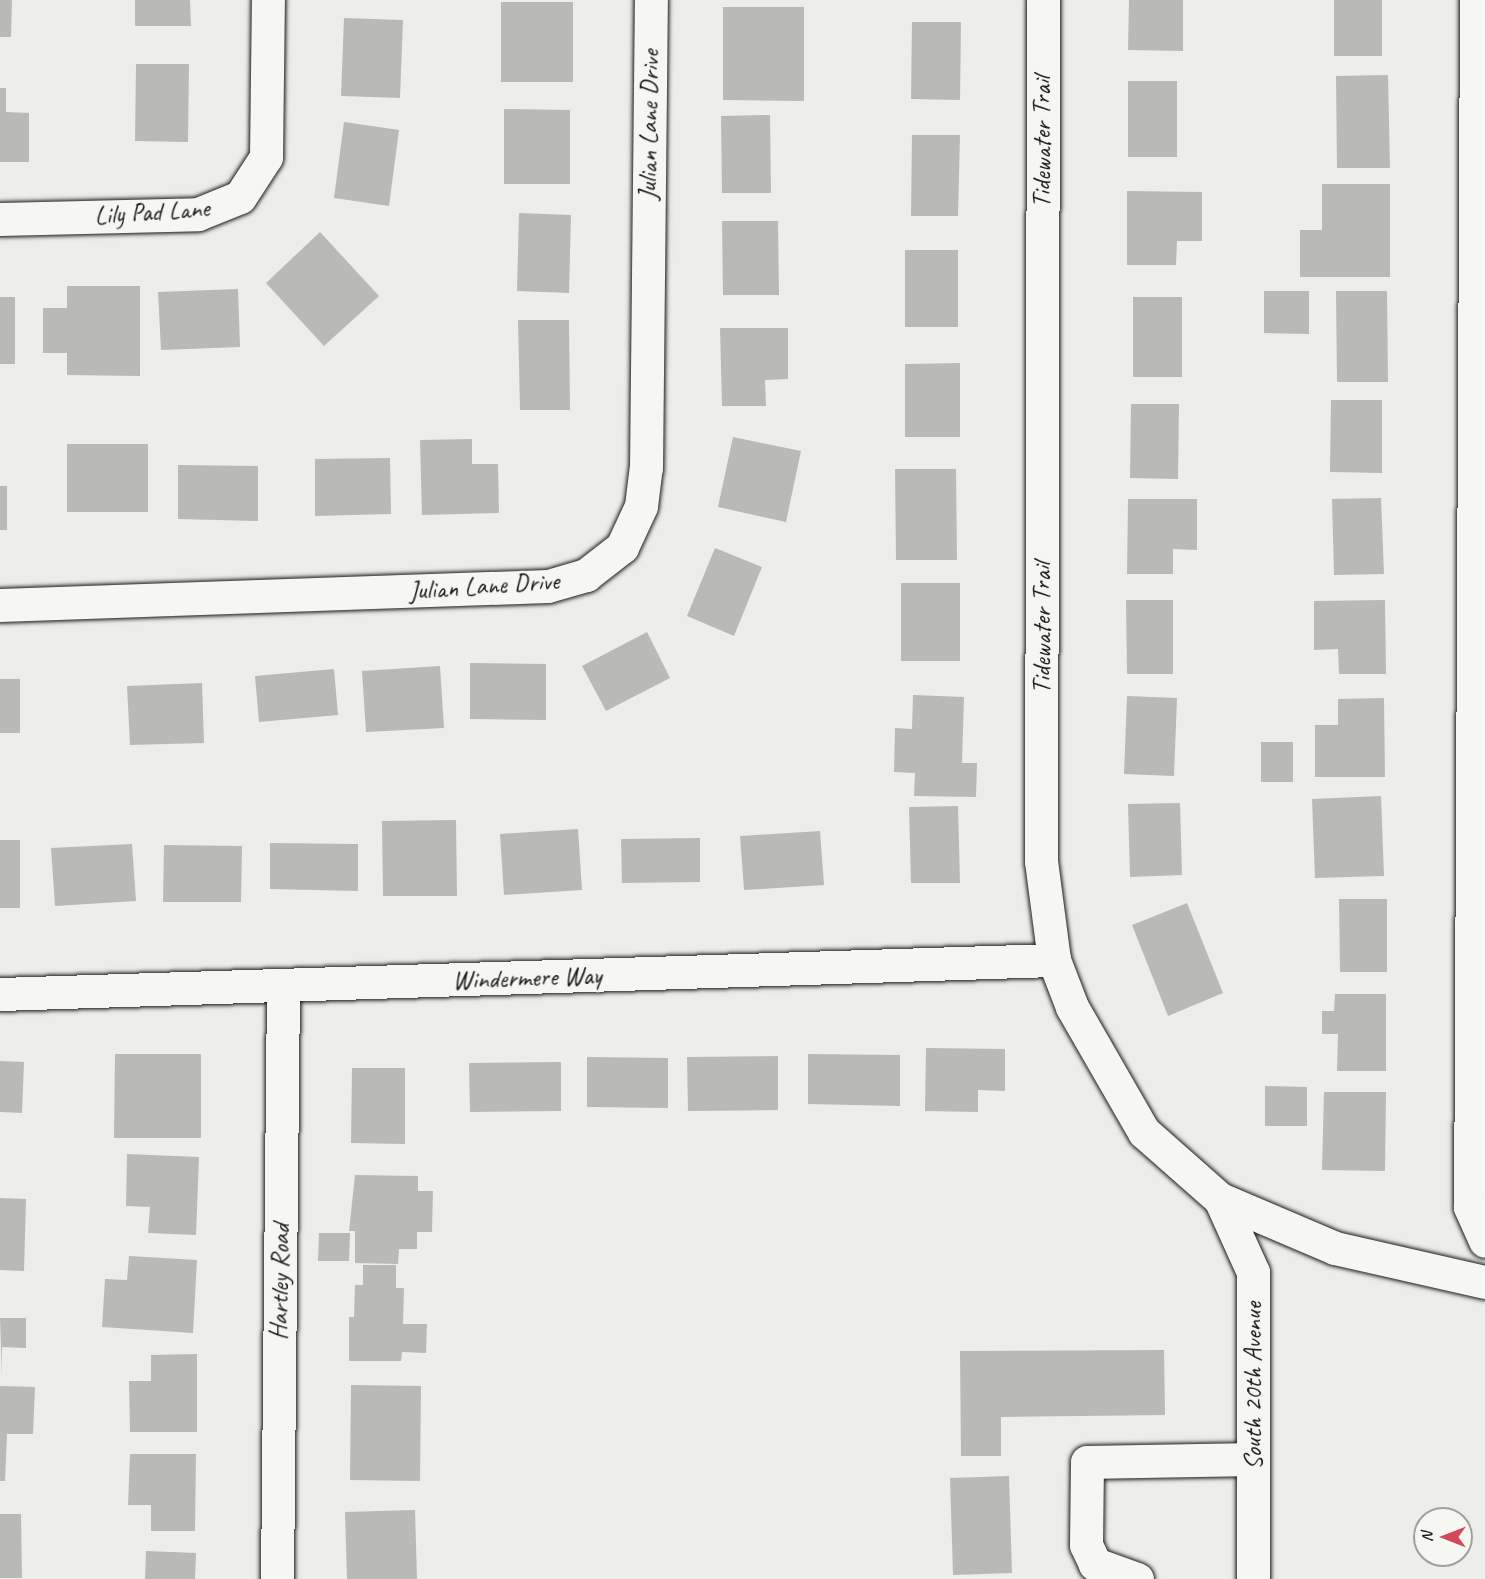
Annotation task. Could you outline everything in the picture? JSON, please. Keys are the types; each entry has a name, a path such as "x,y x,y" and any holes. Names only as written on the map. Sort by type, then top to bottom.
{"street":[{"name":"Lily Pad Lane","path":"0,219 198,214 240,197 266,157 267,0"},
{"name":"Julian Lane Drive","path":"0,605 548,586 586,575 622,547 641,506 646,468 651,0"},
{"name":"Tidewater Trail","path":"1042,0 1041,861 1054,960 1072,1007 1144,1132 1220,1199"},
{"path":"1476,0 1470,1207 1485,1241"},
{"name":"Windermere Way","path":"0,994 1054,960"},
{"name":"Hartley Road","path":"277,1579 283,986"},
{"path":"1220,1199 1335,1248 1485,1282"},
{"name":"South 20th Avenue","path":"1220,1199 1252,1272 1252,1579"},
{"path":"1137,1579 1095,1564 1086,1545 1087,1462 1252,1459"}],"building":[{"path":"0,0 12,0 11,37 0,37"},
{"path":"135,0 190,0 191,26 135,26"},
{"path":"1129,0 1183,0 1183,51 1128,50"},
{"path":"1334,0 1382,0 1382,56 1334,56"},
{"path":"501,2 573,2 573,82 501,82"},
{"path":"723,7 804,7 804,101 723,100"},
{"path":"344,18 403,20 400,98 341,96"},
{"path":"912,22 961,22 960,100 911,99"},
{"path":"136,64 189,64 188,142 135,141"},
{"path":"1388,75 1390,168 1337,168 1336,76"},
{"path":"1128,81 1177,81 1177,157 1128,157"},
{"path":"0,88 6,88 6,112 29,113 29,162 0,162"},
{"path":"504,109 570,110 570,184 504,184"},
{"path":"770,115 771,193 722,193 721,116"},
{"path":"344,122 399,130 389,206 334,198"},
{"path":"912,135 960,135 958,216 911,216"},
{"path":"1322,184 1390,184 1390,277 1300,277 1300,230 1322,230"},
{"path":"1127,191 1202,192 1202,241 1177,241 1176,265 1127,265"},
{"path":"519,213 571,215 569,293 517,291"},
{"path":"722,221 778,221 779,295 723,295"},
{"path":"320,232 379,296 324,346 266,283"},
{"path":"905,250 958,250 958,327 905,327"},
{"path":"67,286 140,286 140,376 67,375 67,353 43,353 43,308 67,308"},
{"path":"238,289 240,347 161,350 158,292"},
{"path":"1264,291 1309,291 1309,334 1264,333"},
{"path":"1336,291 1387,291 1388,382 1337,382"},
{"path":"0,297 15,297 15,364 0,364"},
{"path":"1133,297 1182,297 1182,377 1133,377"},
{"path":"518,320 569,320 570,410 520,410"},
{"path":"720,328 788,328 788,379 765,380 766,406 722,406"},
{"path":"960,363 960,437 905,437 905,364"},
{"path":"1331,400 1382,400 1382,473 1330,472"},
{"path":"1131,404 1179,404 1178,479 1130,478"},
{"path":"733,437 801,451 786,522 718,507"},
{"path":"472,439 472,464 498,464 499,513 422,515 420,440"},
{"path":"67,444 148,444 148,512 67,512"},
{"path":"390,458 391,514 315,516 315,459"},
{"path":"178,465 258,466 258,521 178,519"},
{"path":"895,469 956,469 957,560 896,560"},
{"path":"0,486 7,486 7,530 0,530"},
{"path":"1381,498 1384,574 1334,575 1332,499"},
{"path":"1128,499 1197,499 1197,550 1173,549 1173,574 1127,574"},
{"path":"715,548 762,567 734,636 687,616"},
{"path":"901,583 960,583 960,661 901,661"},
{"path":"1126,600 1173,600 1173,674 1127,674"},
{"path":"1385,600 1386,674 1339,674 1338,649 1314,650 1314,601"},
{"path":"647,632 670,678 606,711 582,666"},
{"path":"470,663 546,664 546,720 470,719"},
{"path":"440,666 444,728 366,732 362,671"},
{"path":"334,669 338,715 259,722 255,676"},
{"path":"0,679 20,679 20,733 0,733"},
{"path":"202,683 204,743 130,745 127,686"},
{"path":"913,695 964,697 962,763 977,763 976,797 914,796 915,773 894,772 895,728 912,729"},
{"path":"1127,696 1177,698 1174,776 1124,774"},
{"path":"1384,698 1385,777 1315,777 1315,725 1338,725 1338,699"},
{"path":"1261,742 1293,742 1293,782 1261,782"},
{"path":"1381,796 1384,876 1315,878 1312,799"},
{"path":"1180,803 1182,875 1130,877 1128,804"},
{"path":"958,806 960,883 911,883 909,807"},
{"path":"456,820 457,896 383,896 382,821"},
{"path":"578,829 582,890 504,895 500,834"},
{"path":"820,831 824,885 744,890 740,836"},
{"path":"700,838 700,882 622,883 621,839"},
{"path":"0,840 20,840 20,908 0,908"},
{"path":"270,843 358,844 358,891 270,889"},
{"path":"132,844 136,901 55,906 51,848"},
{"path":"164,845 242,846 241,902 163,902"},
{"path":"1339,899 1387,899 1387,972 1340,972"},
{"path":"1187,903 1223,993 1168,1016 1132,925"},
{"path":"1335,994 1386,994 1386,1071 1337,1071 1338,1034 1322,1034 1322,1011 1334,1011"},
{"path":"926,1048 1005,1049 1005,1091 978,1090 978,1112 925,1111"},
{"path":"115,1054 201,1054 201,1138 114,1138"},
{"path":"808,1054 900,1055 900,1106 808,1104"},
{"path":"778,1056 778,1110 688,1111 687,1057"},
{"path":"587,1057 668,1058 668,1108 587,1107"},
{"path":"0,1061 24,1062 22,1113 0,1112"},
{"path":"561,1062 561,1111 470,1112 469,1063"},
{"path":"352,1068 405,1068 405,1144 351,1143"},
{"path":"1265,1086 1307,1087 1307,1126 1265,1126"},
{"path":"1324,1092 1386,1092 1385,1171 1322,1170"},
{"path":"127,1154 199,1157 196,1235 148,1233 150,1207 126,1206"},
{"path":"355,1175 418,1176 418,1191 433,1191 432,1232 417,1232 417,1249 399,1249 398,1264 355,1263 355,1231 349,1231"},
{"path":"0,1198 26,1199 24,1271 0,1270"},
{"path":"319,1233 350,1233 349,1261 318,1261"},
{"path":"129,1256 197,1260 193,1333 102,1327 105,1279 127,1280"},
{"path":"363,1265 396,1265 396,1288 404,1288 403,1324 427,1324 426,1353 402,1352 401,1361 349,1361 349,1317 354,1317 355,1285 363,1285"},
{"path":"0,1318 26,1318 26,1348 2,1347 2,1377"},
{"path":"1164,1350 1165,1415 1001,1417 1001,1456 961,1456 960,1351"},
{"path":"197,1354 197,1432 130,1432 129,1381 151,1381 151,1355"},
{"path":"351,1385 421,1386 420,1481 350,1480"},
{"path":"0,1386 35,1387 33,1434 7,1434 5,1481 0,1481"},
{"path":"130,1454 196,1454 195,1531 151,1531 151,1505 128,1505"},
{"path":"1009,1476 1012,1573 953,1575 950,1478"},
{"path":"415,1510 417,1579 347,1579 345,1512"},
{"path":"0,1514 21,1514 22,1578 0,1578"},
{"path":"146,1551 196,1553 195,1579 145,1579"}]}
